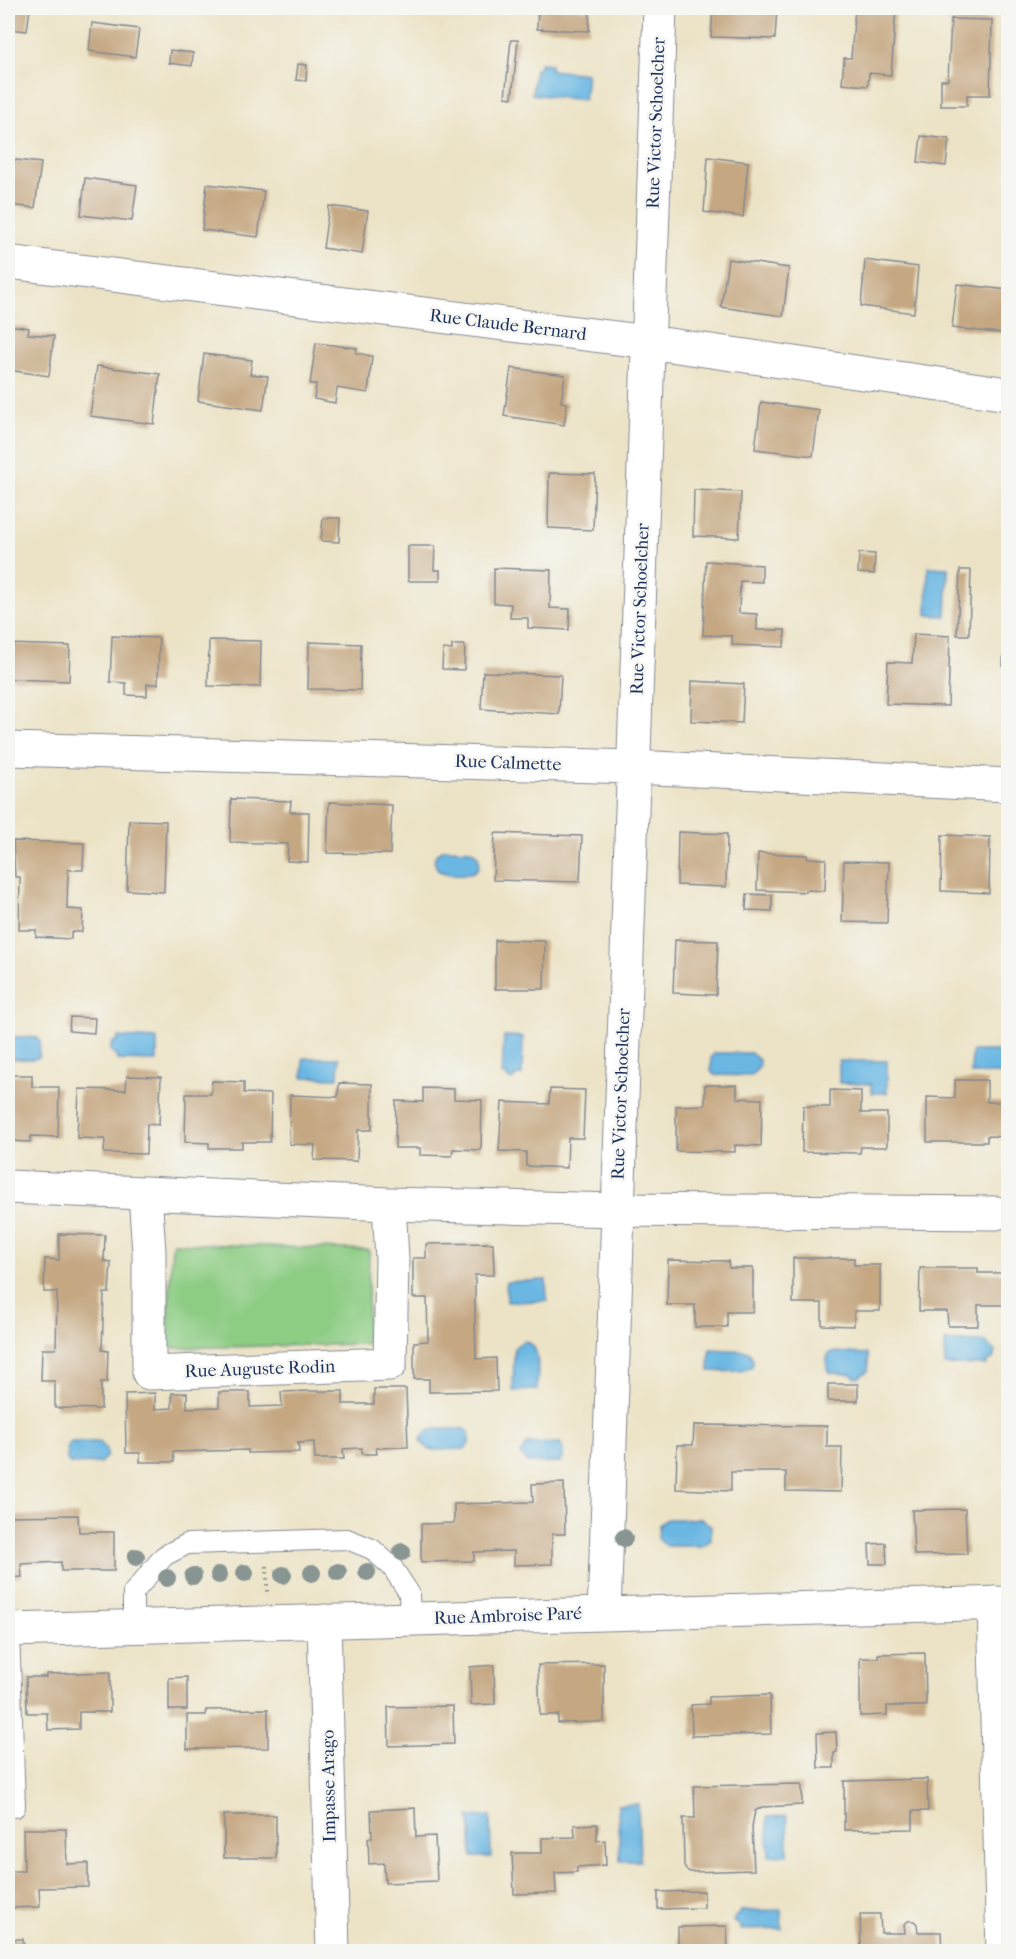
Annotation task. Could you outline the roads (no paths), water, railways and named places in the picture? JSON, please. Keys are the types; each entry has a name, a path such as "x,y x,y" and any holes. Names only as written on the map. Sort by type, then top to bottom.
{"street":[{"name":"Rue Victor Schoelcher","path":"604,1614 660,8"},
{"name":"Rue Claude Bernard","path":"8,262 649,342 1008,394"},
{"name":"Rue Calmette","path":"8,748 634,766 1008,785"},
{"path":"8,1187 389,1204 617,1210 996,1213"},
{"name":"Rue Auguste Rodin","path":"145,1194 149,1252 149,1373 390,1364 392,1259 389,1204"},
{"path":"1001,1603 1003,1952"},
{"name":"Rue Ambroise Paré","path":"8,1630 1001,1603"},
{"name":"Impasse Arago","path":"324,1621 333,1952"}],"lane":[{"path":"132,1627 133,1593 164,1556 187,1544 347,1539 372,1549 392,1567 409,1593 410,1619"},
{"path":"8,1630 15,1808"}],"water":[{"path":"540,63 551,64 551,70 587,74 584,100 532,94 535,69 539,69"},
{"path":"928,567 948,568 946,616 927,615"},
{"path":"444,849 471,850 478,857 478,867 475,871 464,874 439,871 435,858"},
{"path":"8,1036 38,1038 40,1041 39,1057 8,1059"},
{"path":"504,1036 523,1037 522,1075 517,1075 512,1080 508,1079 507,1075 502,1075"},
{"path":"118,1037 157,1039 157,1061 117,1060 110,1050"},
{"path":"972,1051 1008,1051 1008,1080 1004,1079 1001,1074 971,1074"},
{"path":"715,1053 751,1053 759,1060 760,1066 751,1076 714,1075 711,1071 711,1057"},
{"path":"303,1058 339,1058 338,1078 303,1077"},
{"path":"839,1061 887,1061 887,1093 872,1093 871,1084 839,1083"},
{"path":"546,1280 547,1301 507,1302 506,1282"},
{"path":"523,1341 534,1347 538,1360 537,1390 513,1391 514,1348"},
{"path":"945,1342 987,1342 987,1345 995,1351 993,1359 986,1362 987,1365 945,1365"},
{"path":"710,1349 748,1351 753,1359 753,1365 741,1371 709,1371"},
{"path":"832,1352 867,1354 868,1371 858,1378 852,1374 831,1373 827,1369 827,1358"},
{"path":"430,1429 465,1429 469,1432 469,1444 464,1449 430,1450 421,1442 422,1437"},
{"path":"70,1442 100,1442 106,1449 107,1456 100,1463 71,1464 67,1460 67,1446"},
{"path":"560,1443 563,1452 561,1462 528,1463 520,1454 527,1444"},
{"path":"667,1519 702,1519 711,1526 711,1540 702,1546 667,1546 658,1539 659,1525"},
{"path":"638,1804 640,1861 620,1861 618,1805"},
{"path":"490,1816 491,1857 472,1857 470,1817"},
{"path":"787,1816 788,1855 769,1856 767,1817"},
{"path":"781,1910 782,1929 741,1930 741,1927 734,1921 740,1911"}]}
